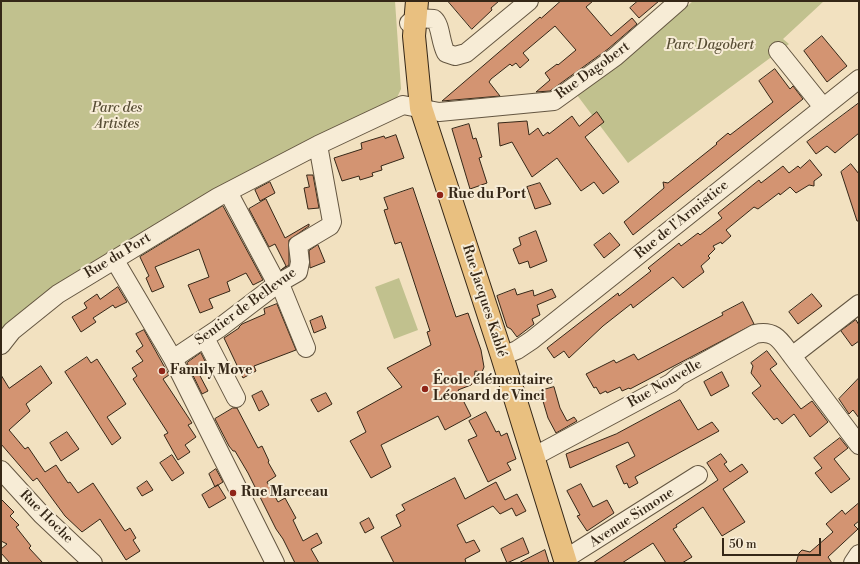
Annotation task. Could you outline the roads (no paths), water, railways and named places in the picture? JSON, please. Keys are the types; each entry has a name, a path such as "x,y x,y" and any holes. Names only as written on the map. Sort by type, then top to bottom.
{"main road":[{"name":"Rue Jacques Kablé","path":"413,16 421,108 502,356 566,561"}],"street":[{"path":"413,16 431,17 437,20 440,28 442,45 446,53 459,55 474,48 529,1"},
{"name":"Rue Dagobert","path":"421,108 439,112 554,101 615,58 679,1"},
{"path":"778,51 823,107"},
{"name":"Rue de l'Armistice","path":"502,356 517,350 532,340 859,79"},
{"name":"Rue du Port","path":"1,345 12,331 58,294 114,258 228,192 403,105 421,108"},
{"name":"Sentier de Bellevue","path":"173,359 205,338 277,284 298,272 300,269 298,245 330,226 332,222 318,146"},
{"path":"228,192 277,284 282,289 306,348"},
{"path":"114,258 173,359 275,563"},
{"path":"859,304 792,356 859,444"},
{"name":"Rue Nouvelle","path":"533,457 671,383 679,376 756,334 763,332 771,333 779,339 792,356"},
{"path":"205,338 236,398"},
{"name":"Rue Hoche","path":"1,470 42,515 93,563"},
{"name":"Avenue Simone","path":"566,561 698,475"},
{"path":"853,563 859,554"}],"place":[{"name":"Rue du Port","path":"440,195"},
{"name":"Family Move","path":"162,371"},
{"name":"École élémentaire Léonard de Vinci","path":"425,389"},
{"name":"Rue Marceau","path":"233,493"}],"park label":[{"name":"Parc Dagobert","path":"710,46"},
{"name":"Parc des Artistes","path":"117,118"}]}
